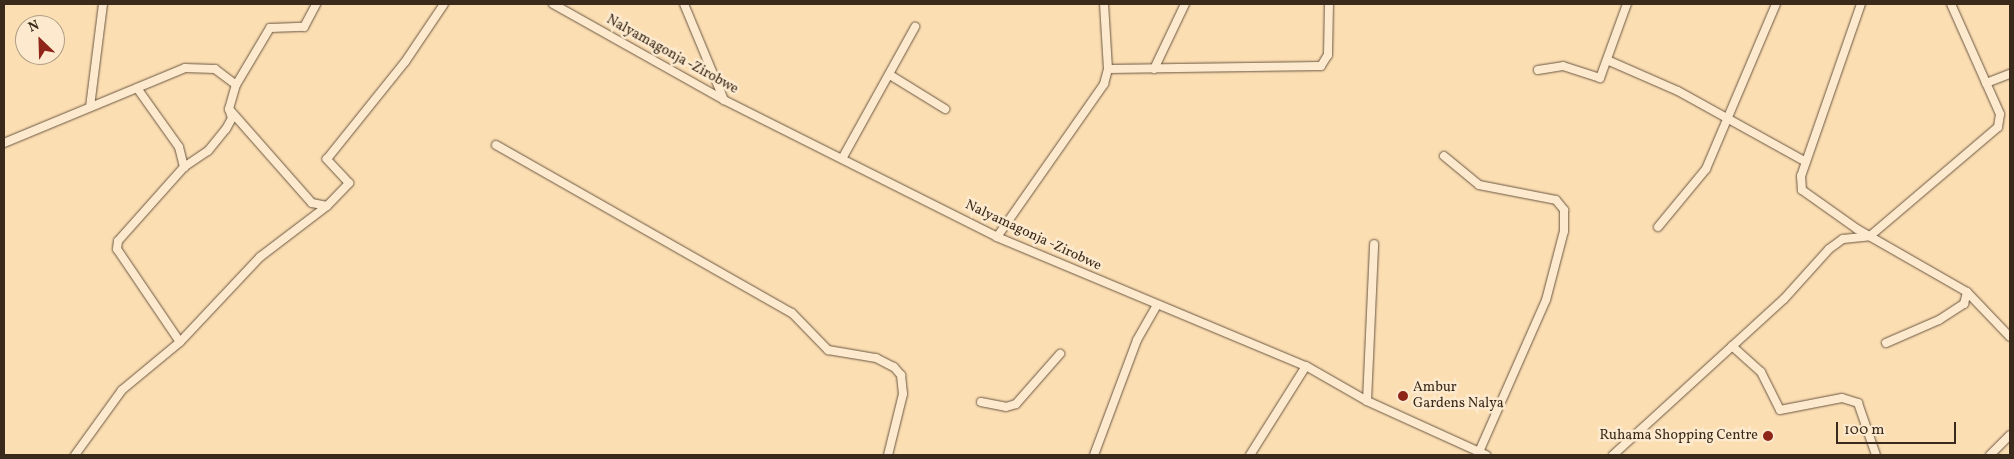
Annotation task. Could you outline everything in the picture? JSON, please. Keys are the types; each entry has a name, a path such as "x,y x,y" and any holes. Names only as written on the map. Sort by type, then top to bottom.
{"street":[{"path":"90,107 103,4"},
{"path":"180,342 117,249 118,241 184,167 217,142 232,118 230,109 236,85 270,28 304,27 316,4"},
{"path":"75,455 122,390 180,342 260,257 326,206 349,183 327,159 405,62 444,4"},
{"name":"Nalyamagonja -Zirobwe","path":"553,4 724,100 843,157 997,236 1157,305 1306,366 1367,401 1483,454"},
{"path":"684,4 724,100"},
{"path":"997,236 1068,138 1104,84 1108,69 1104,4"},
{"path":"1154,69 1185,4"},
{"path":"1108,69 1321,66 1328,55 1329,4"},
{"path":"1538,70 1563,66 1597,79 1607,60 1628,4"},
{"path":"1658,227 1706,169 1726,117 1776,4"},
{"path":"1860,4 1806,162 1802,190 1870,236 1967,292 2010,337"},
{"path":"1613,455 1784,299 1829,248 1843,239 1870,236 1998,127 2000,114 1951,4"},
{"path":"843,157 890,75 914,28"},
{"path":"1607,60 1726,117 1806,162"},
{"path":"4,143 137,88 201,66 215,69 236,85"},
{"path":"1986,84 2010,74"},
{"path":"890,75 946,109"},
{"path":"137,88 179,147 184,167"},
{"path":"230,109 312,203 326,206"},
{"path":"496,145 792,313 828,350 876,358 894,367 901,376 903,394 888,455"},
{"path":"1444,156 1479,185 1556,200 1564,210 1564,231 1546,300 1483,454"},
{"path":"1367,401 1374,244"},
{"path":"1886,343 1964,304 1967,292"},
{"path":"1094,455 1137,340 1157,305"},
{"path":"1732,346 1761,372 1780,410 1842,398 1858,403 1876,455"},
{"path":"981,402 1006,407 1016,404 1060,354"},
{"path":"1250,455 1306,366"},
{"path":"1990,455 2010,435"}],"place":[{"name":"Ambur Gardens Nalya","path":"1403,396"},
{"name":"Ruhama Shopping Centre","path":"1768,436"}]}
